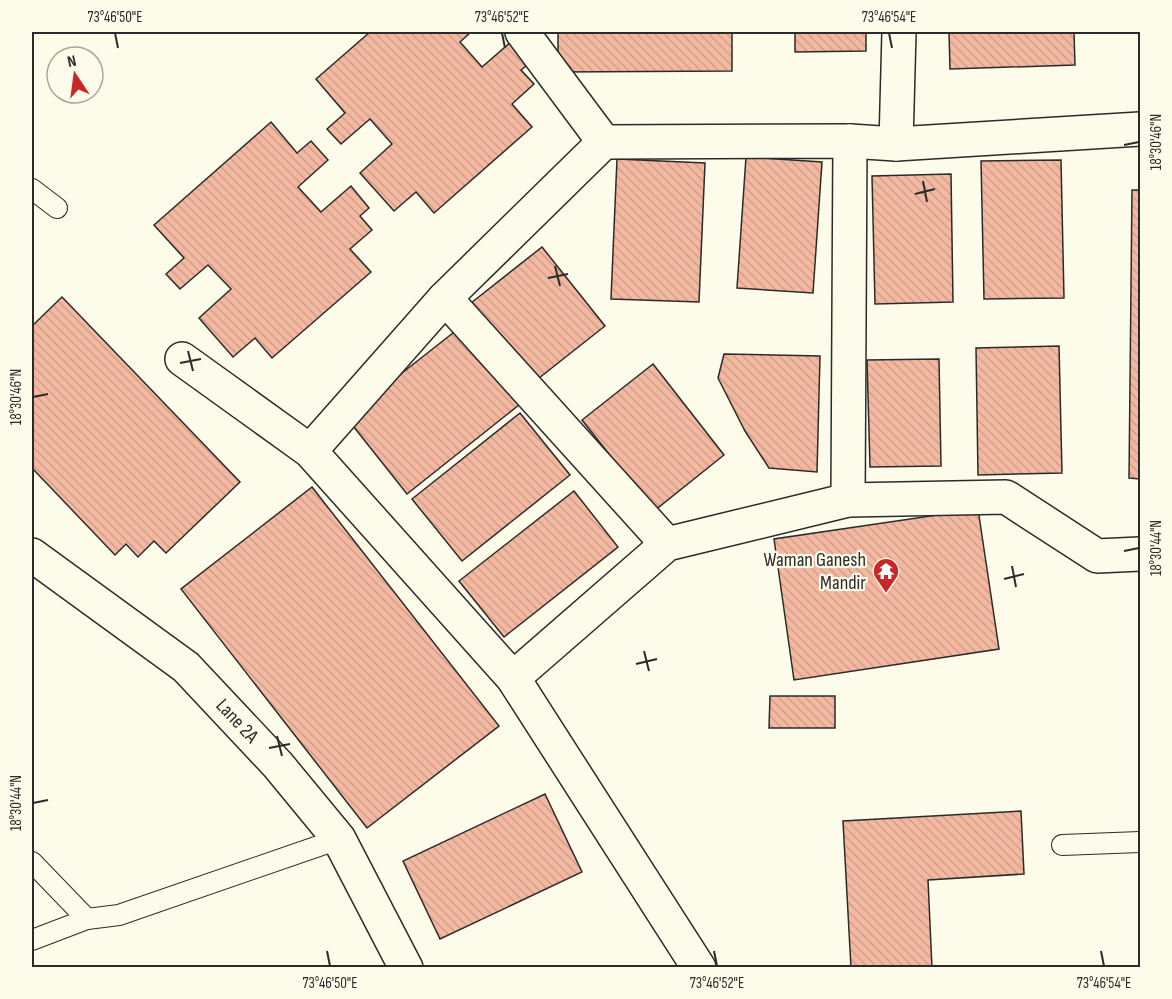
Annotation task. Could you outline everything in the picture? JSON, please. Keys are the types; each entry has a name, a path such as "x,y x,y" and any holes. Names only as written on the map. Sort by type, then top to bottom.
{"street":[{"path":"522,32 604,142"},
{"path":"896,144 899,32"},
{"path":"310,451 445,298 604,142 850,141 896,144 1140,129"},
{"path":"848,500 850,141"},
{"path":"445,298 667,544"},
{"path":"182,359 310,451 513,678 699,968"},
{"path":"513,678 667,544 848,500 1006,497 1097,556 1140,554"},
{"name":"Lane 2A","path":"32,555 186,667 279,765 339,839 406,968"}],"lane":[{"path":"32,189 57,208"},
{"path":"32,940 87,919 119,915 339,839"},
{"path":"1062,845 1140,842"},
{"path":"32,862 87,919"}],"building":[{"path":"370,32 471,32 460,42 482,67 512,41 531,62 521,70 534,84 512,104 532,127 434,213 416,192 394,211 360,173 392,144 370,119 341,144 327,129 345,113 316,79"},
{"path":"558,32 732,32 732,71 558,72"},
{"path":"795,32 866,32 866,51 795,52"},
{"path":"949,32 1074,32 1075,65 950,69"},
{"path":"271,122 297,153 311,141 328,160 298,187 321,212 351,186 369,208 360,216 372,230 350,249 371,272 272,358 255,338 233,357 199,318 231,289 208,265 180,289 166,274 184,258 154,225"},
{"path":"746,157 822,162 813,293 737,288"},
{"path":"617,159 705,163 699,302 611,299"},
{"path":"1061,160 1064,298 984,299 981,161"},
{"path":"951,174 953,302 875,304 872,176"},
{"path":"1132,190 1140,190 1140,479 1129,478"},
{"path":"542,247 605,326 534,382 471,303"},
{"path":"62,297 240,482 166,553 154,541 138,557 126,544 115,555 32,468 32,326"},
{"path":"458,329 519,405 407,494 346,417"},
{"path":"1059,346 1062,473 978,475 976,348"},
{"path":"724,354 820,356 817,472 769,468 745,431 718,378"},
{"path":"939,359 941,466 870,467 867,360"},
{"path":"653,364 724,455 654,511 582,420"},
{"path":"520,413 570,475 462,561 412,499"},
{"path":"312,487 499,726 367,828 181,589"},
{"path":"574,491 618,547 504,637 459,581"},
{"name":"Waman Ganesh Mandir","path":"978,509 999,649 794,680 774,539"},
{"path":"770,696 835,696 835,728 769,728"},
{"path":"545,794 582,872 440,939 403,861"},
{"path":"1021,811 1024,874 928,880 932,968 851,968 843,821"}],"place":[{"name":"Waman Ganesh Mandir","path":"886,594"}]}
